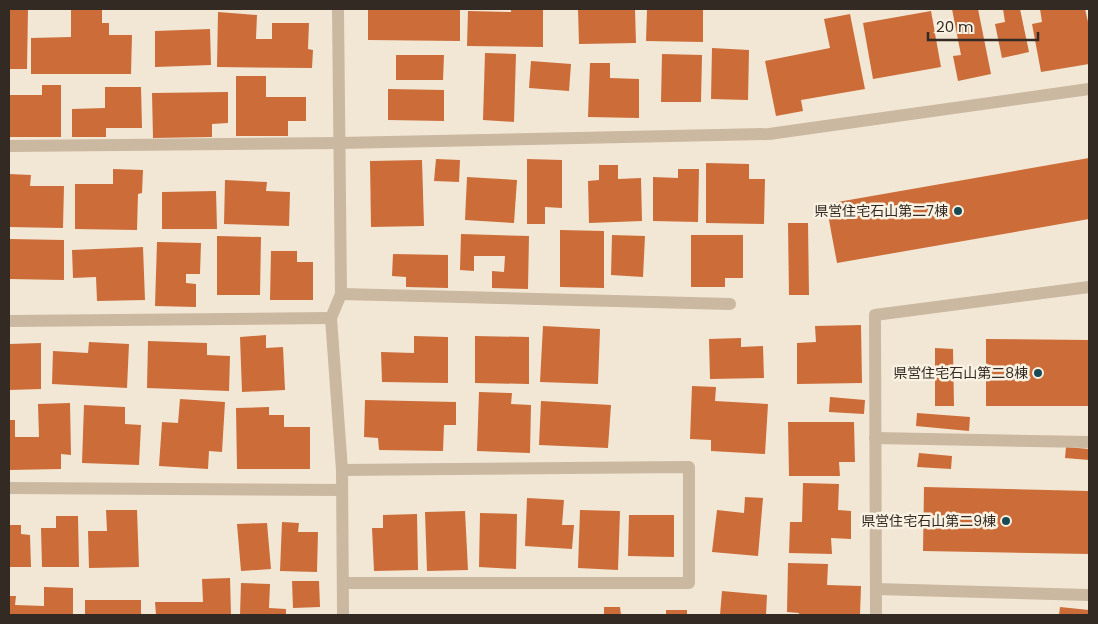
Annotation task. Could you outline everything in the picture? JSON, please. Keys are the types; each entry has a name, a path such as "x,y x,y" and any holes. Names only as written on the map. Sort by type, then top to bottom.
{"street":[{"path":"338,9 341,294 331,318 342,470 343,615"},
{"path":"9,146 339,143 770,134 1089,89"},
{"path":"876,615 875,315 1089,287"},
{"path":"341,294 730,304"},
{"path":"9,320 331,318"},
{"path":"875,438 1089,442"},
{"path":"342,470 689,467 689,583 342,583"},
{"path":"9,488 342,490"},
{"path":"876,589 1089,594"}],"building":[{"path":"9,9 28,9 27,69 9,69"},
{"path":"71,9 102,9 102,23 109,23 109,35 132,35 131,74 31,74 31,38 71,37"},
{"path":"368,9 460,9 460,41 368,40"},
{"path":"511,9 543,9 543,47 467,46 468,11 511,12"},
{"path":"578,9 635,9 636,43 579,44"},
{"path":"647,9 703,9 703,42 646,41"},
{"path":"952,9 978,9 991,74 958,81 953,56 961,55"},
{"path":"1003,9 1020,9 1029,52 1002,58 995,24 1005,22"},
{"path":"1040,9 1085,9 1089,26 1089,64 1041,72 1032,24 1042,22"},
{"path":"931,11 941,67 873,79 863,23"},
{"path":"218,12 257,15 256,39 272,39 272,23 309,23 308,49 313,50 312,68 217,67"},
{"path":"850,14 865,89 801,100 803,111 776,116 765,61 830,48 824,19"},
{"path":"210,29 211,65 155,67 155,31"},
{"path":"712,48 749,50 748,100 711,99"},
{"path":"485,53 516,54 514,122 483,120"},
{"path":"662,54 702,55 701,102 661,102"},
{"path":"396,55 444,55 443,80 396,80"},
{"path":"531,61 571,64 569,91 529,88"},
{"path":"590,63 610,63 610,78 639,79 639,118 588,117"},
{"path":"236,76 266,76 266,97 306,97 306,121 288,121 288,136 236,136"},
{"path":"42,85 61,85 61,137 9,137 9,95 42,95"},
{"path":"105,87 141,87 142,128 106,128 106,137 72,137 72,109 105,108"},
{"path":"388,89 444,90 444,121 388,120"},
{"path":"228,92 228,123 212,124 212,137 153,138 152,93"},
{"name":"県営住宅石山第二7棟","path":"1089,158 1089,219 837,263 826,204"},
{"path":"436,159 460,160 459,182 434,181"},
{"path":"527,159 562,160 562,208 545,207 545,224 527,224"},
{"path":"422,160 424,226 371,227 370,161"},
{"path":"706,163 749,164 749,179 765,179 764,224 706,223"},
{"path":"599,165 618,165 618,179 641,178 642,221 589,223 588,181 599,180"},
{"path":"113,169 143,170 142,193 138,194 137,230 75,229 75,184 113,184"},
{"path":"678,169 699,169 698,222 653,221 653,177 678,178"},
{"path":"9,174 31,175 30,186 64,186 63,228 9,227"},
{"path":"467,177 517,180 514,223 465,220"},
{"path":"225,180 267,182 266,191 290,192 289,226 224,224"},
{"path":"216,191 217,229 162,229 162,192"},
{"path":"788,223 808,223 809,295 789,295"},
{"path":"560,230 604,231 604,288 560,287"},
{"path":"461,234 529,236 528,289 492,288 492,271 504,272 505,256 474,256 474,271 460,270"},
{"path":"612,235 645,236 643,277 611,275"},
{"path":"691,235 743,235 743,278 725,278 725,287 691,287"},
{"path":"217,236 261,237 260,295 217,295"},
{"path":"9,239 64,240 64,280 9,279"},
{"path":"157,242 201,243 200,274 186,274 186,283 196,284 196,307 155,306"},
{"path":"143,247 145,300 97,301 96,277 73,278 72,250"},
{"path":"271,251 297,251 297,262 313,262 313,300 270,300"},
{"path":"393,254 448,255 448,288 406,287 406,277 392,276"},
{"path":"861,325 862,383 797,384 797,343 816,342 815,326"},
{"path":"543,326 600,329 598,384 540,382"},
{"path":"266,335 266,348 283,347 285,390 242,392 240,337"},
{"path":"414,336 448,337 448,383 382,382 381,352 414,353"},
{"path":"475,336 529,337 529,384 475,383"},
{"path":"741,338 741,347 763,346 764,378 710,379 709,339"},
{"name":"県営住宅石山第二8棟","path":"986,339 1089,340 1089,406 986,406"},
{"path":"148,341 207,343 207,355 230,356 229,391 147,388"},
{"path":"89,342 129,344 127,388 52,384 53,351 88,353"},
{"path":"41,343 41,389 9,390 9,344"},
{"path":"935,348 953,349 954,406 935,406"},
{"path":"692,386 716,387 715,401 768,404 765,454 711,451 711,440 690,439"},
{"path":"479,392 512,393 511,404 531,405 530,453 477,451"},
{"path":"830,397 865,400 864,414 829,412"},
{"path":"180,399 225,402 222,452 209,451 208,469 159,466 162,422 178,423"},
{"path":"365,400 456,402 456,425 444,425 443,451 379,450 378,438 364,437"},
{"path":"541,401 611,405 608,448 539,445"},
{"path":"70,403 71,455 61,454 61,469 9,470 9,420 15,420 15,437 39,437 38,404"},
{"path":"84,405 125,407 125,424 141,425 139,465 82,463"},
{"path":"269,407 269,415 284,415 284,427 310,427 310,469 237,469 236,408"},
{"path":"917,413 970,417 969,431 916,426"},
{"path":"788,422 854,422 855,462 839,462 840,476 789,476"},
{"path":"1066,447 1089,449 1089,460 1065,458"},
{"path":"919,453 952,456 951,469 917,467"},
{"path":"803,483 839,484 838,510 851,511 851,539 831,538 832,554 789,553 790,522 802,522"},
{"name":"県営住宅石山第二9棟","path":"924,487 1089,491 1089,554 923,551"},
{"path":"745,497 763,498 758,556 712,552 717,510 744,513"},
{"path":"527,498 564,500 562,525 574,525 572,549 525,546"},
{"path":"106,510 137,510 139,567 89,568 88,531 107,531"},
{"path":"580,510 620,511 618,570 578,568"},
{"path":"465,511 468,570 427,571 425,512"},
{"path":"480,513 517,514 516,569 479,567"},
{"path":"417,514 418,570 374,571 372,528 383,528 383,515"},
{"path":"629,515 674,515 674,557 628,556"},
{"path":"56,516 78,516 79,567 42,567 41,528 56,528"},
{"path":"282,522 299,523 298,532 318,532 317,572 280,571"},
{"path":"267,523 271,569 241,571 237,524"},
{"path":"9,525 21,525 21,534 30,535 31,567 9,567"},
{"path":"788,563 828,564 827,585 861,586 860,615 799,615 799,613 787,612"},
{"path":"230,578 231,615 156,615 155,602 203,602 202,579"},
{"path":"292,581 319,581 320,607 293,608"},
{"path":"241,583 270,584 269,608 286,609 286,615 240,615"},
{"path":"44,587 73,588 73,615 9,615 9,596 16,596 15,605 44,606"},
{"path":"722,591 767,595 766,615 720,615"},
{"path":"85,600 141,600 141,615 85,615"},
{"path":"604,607 620,607 621,615 604,615"},
{"path":"1060,607 1089,610 1089,615 1059,615"},
{"path":"666,610 687,610 687,615 666,615"}],"place":[{"name":"県営住宅石山第二7棟","path":"958,211"},
{"name":"県営住宅石山第二8棟","path":"1038,373"},
{"name":"県営住宅石山第二9棟","path":"1006,521"}]}
